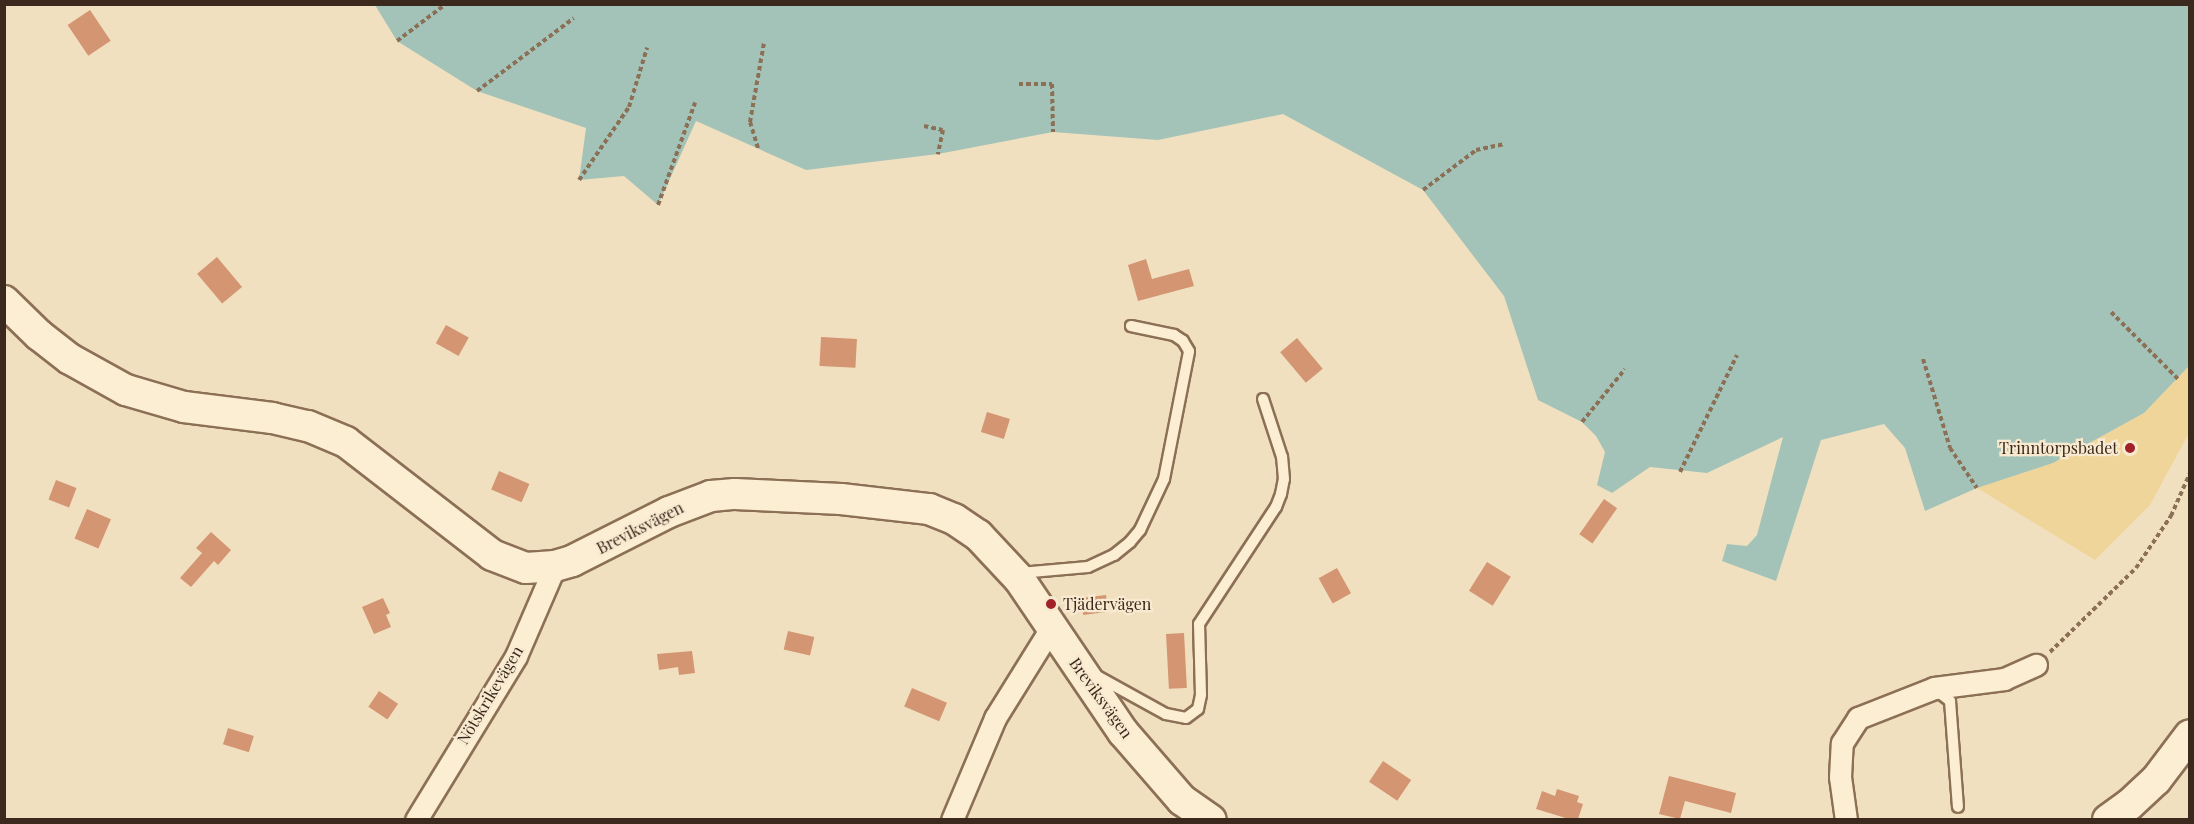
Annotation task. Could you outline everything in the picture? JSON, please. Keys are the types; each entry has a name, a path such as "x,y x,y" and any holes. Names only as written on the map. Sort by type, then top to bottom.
{"main road":[{"name":"Breviksvägen","path":"4,301 39,335 70,359 126,390 184,407 272,418 328,433 376,464 492,555 526,568 555,566 595,551 699,498 735,494 841,499 929,509 954,519 978,535 1014,574 1123,732 1182,800 1211,819"},
{"path":"2108,819 2129,805 2156,780 2190,735"}],"street":[{"name":"Nötskrikevägen","path":"416,819 516,656 555,566"},
{"path":"952,819 995,718 1051,628"},
{"path":"1846,819 1840,777 1842,743 1858,718 1934,687 2004,679 2036,665"}],"lane":[{"path":"1014,574 1088,567 1114,555 1140,530 1164,480 1189,351 1183,341 1174,335 1131,326"},
{"path":"1077,665 1166,714 1186,718 1198,709 1201,695 1199,624 1276,507 1281,494 1284,479 1282,457 1263,399"},
{"path":"1934,687 1950,701 1958,807"}],"path":[{"path":"397,41 446,4"},
{"path":"477,91 574,18"},
{"path":"758,148 750,122 764,43"},
{"path":"579,180 629,107 647,48"},
{"path":"1019,84 1052,84 1053,132"},
{"path":"658,205 695,103"},
{"path":"924,126 943,130 938,154"},
{"path":"1423,190 1476,150 1504,144"},
{"path":"2111,312 2179,380"},
{"path":"1680,472 1737,355"},
{"path":"1923,359 1950,448 1977,488"},
{"path":"1582,422 1625,369"},
{"path":"2036,665 2088,618 2136,568 2171,516 2190,473"}],"sand":[{"name":"Trinntorpsbadet","path":"2189,366 2189,433 2150,505 2095,560 1977,488 2053,463 2144,413"}],"water":[{"path":"375,5 2189,5 2189,366 2144,413 2053,463 1977,488 1925,511 1905,448 1884,424 1821,440 1776,581 1722,561 1727,544 1747,546 1757,535 1783,437 1707,473 1650,467 1612,493 1597,485 1605,452 1596,436 1582,422 1538,400 1504,296 1423,190 1283,114 1158,140 1053,132 938,154 806,170 696,121 658,205 624,176 579,180 586,128 477,91 397,41"}],"building":[{"path":"90,10 111,41 88,56 68,25"},
{"path":"217,257 242,287 222,304 197,274"},
{"path":"1146,259 1152,279 1189,269 1194,286 1138,301 1128,265"},
{"path":"446,325 469,338 459,356 436,343"},
{"path":"821,337 857,339 855,368 819,366"},
{"path":"1297,338 1323,369 1306,383 1280,352"},
{"path":"987,412 1010,419 1004,439 981,432"},
{"path":"499,471 529,484 522,502 491,489"},
{"path":"56,480 77,488 69,507 48,500"},
{"path":"1604,499 1617,508 1592,543 1579,534"},
{"path":"87,509 111,519 98,549 74,538"},
{"path":"211,532 231,550 218,565 214,561 191,587 180,578 202,553 196,548"},
{"path":"1487,562 1511,577 1493,606 1469,591"},
{"path":"1337,568 1351,593 1333,604 1319,578"},
{"path":"1106,595 1108,612 1083,615 1081,598"},
{"path":"383,598 390,613 386,615 391,627 374,634 362,607"},
{"path":"788,631 814,637 810,656 784,650"},
{"path":"1184,633 1187,688 1169,689 1166,634"},
{"path":"692,651 695,673 679,675 678,667 659,670 657,654"},
{"path":"912,688 947,703 939,721 904,706"},
{"path":"379,691 398,704 387,720 368,707"},
{"path":"228,728 254,736 249,752 223,744"},
{"path":"1383,761 1411,780 1397,801 1369,782"},
{"path":"1669,776 1736,793 1731,813 1685,801 1680,819 1659,814"},
{"path":"1557,789 1579,796 1577,802 1583,804 1578,819 1569,819 1536,809 1542,791 1555,796"}],"place":[{"name":"Trinntorpsbadet","path":"2130,448"},
{"name":"Tjädervägen","path":"1051,604"}]}
